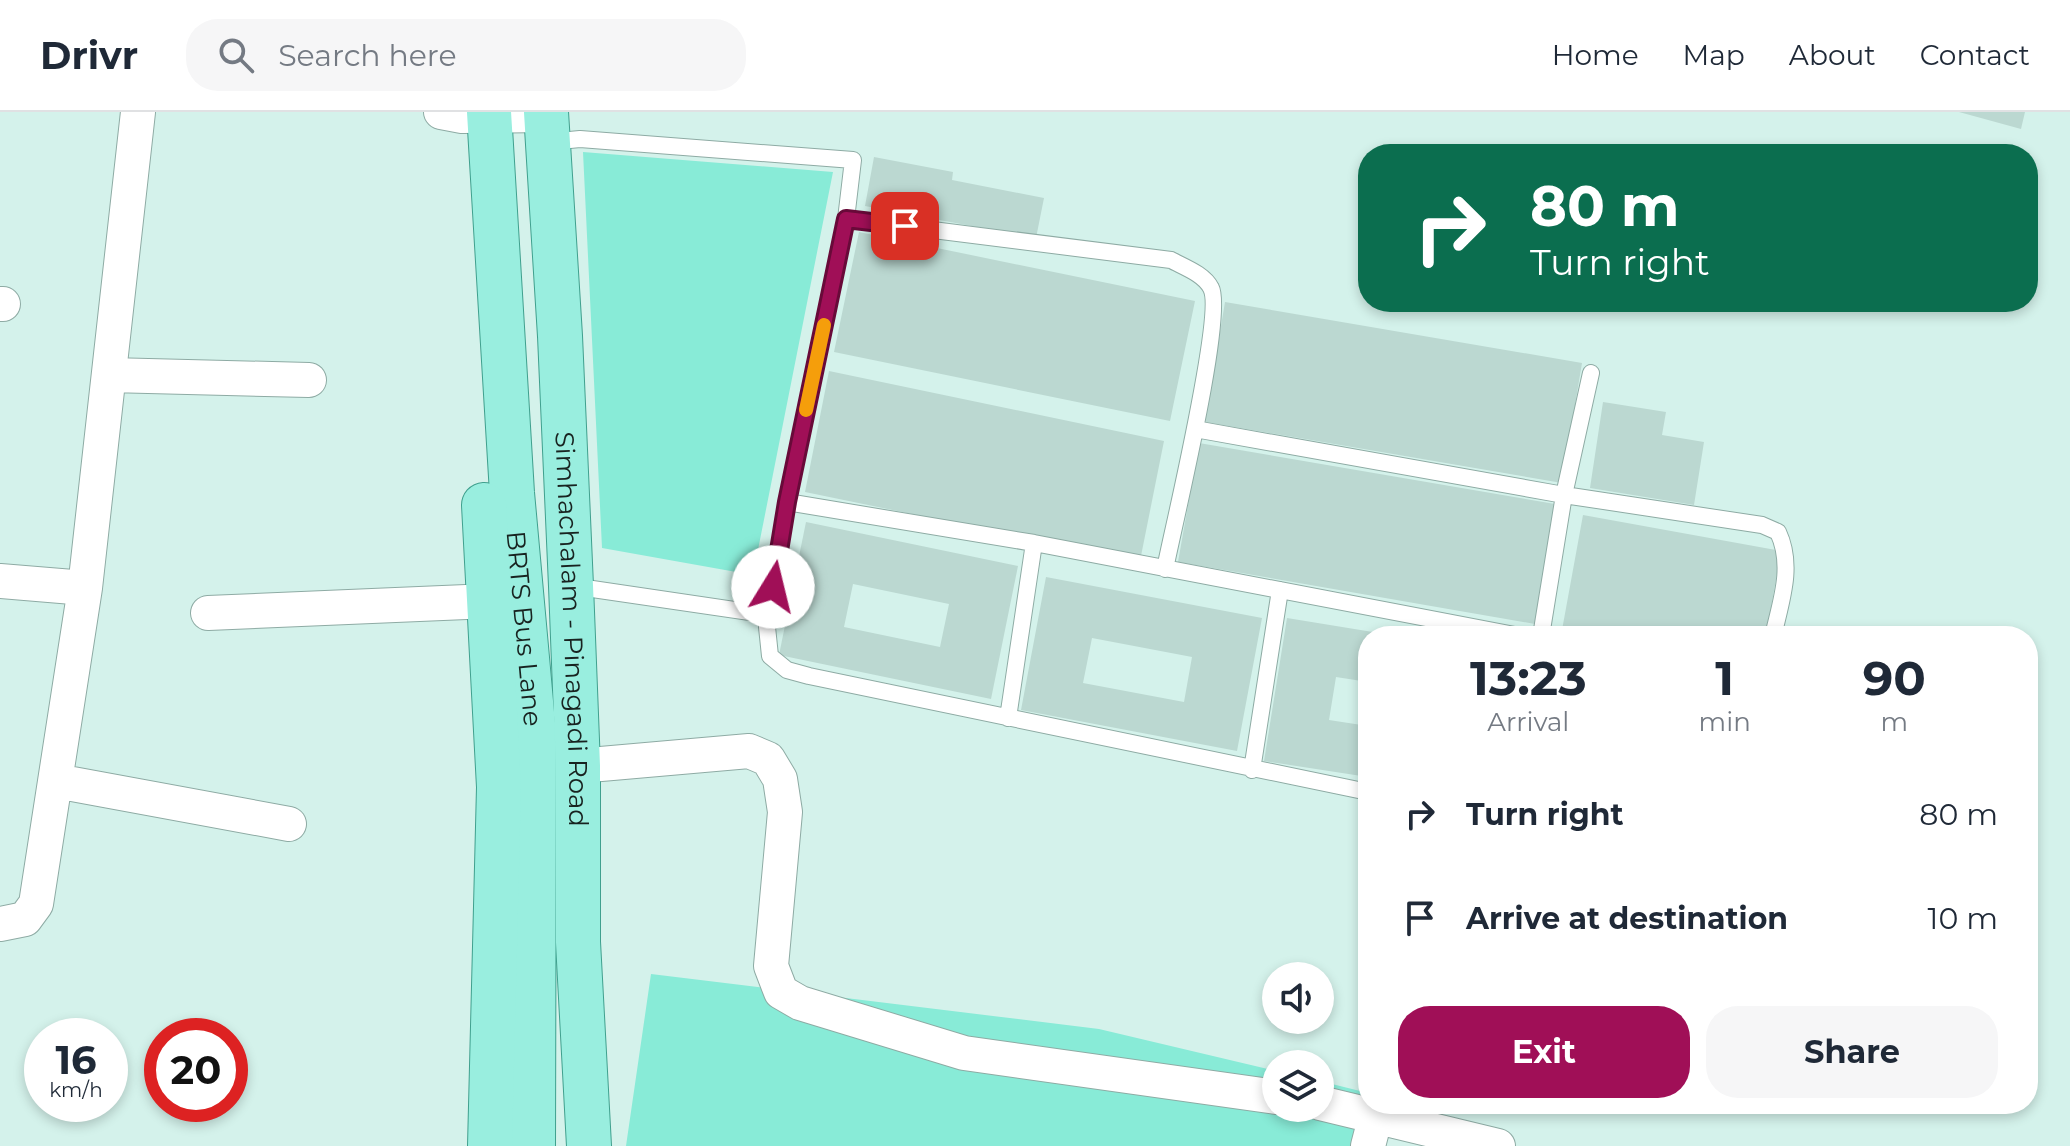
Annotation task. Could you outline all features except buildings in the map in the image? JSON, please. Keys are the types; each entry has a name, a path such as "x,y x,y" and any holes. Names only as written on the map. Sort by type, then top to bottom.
{"main road":[{"path":"468,114 499,787 490,1146"},
{"name":"BRTS Bus Lane","path":"468,114 512,493 534,735 533,1146"},
{"name":"Simhachalam - Pinagadi Road","path":"546,123 560,336 571,586 578,766 578,942 589,1146"}],"street":[{"path":"0,924 25,919 36,904 85,588 138,112"},
{"path":"468,114 546,123"},
{"path":"109,375 309,380"},
{"path":"0,581 85,588"},
{"path":"208,613 490,601"},
{"path":"578,766 749,751 768,759 780,779 785,812 771,966 781,992 800,1003 964,1053 1262,1095"},
{"path":"56,781 289,824"},
{"path":"1334,1111 1372,1131 1492,1145"}],"lane":[{"path":"546,123 580,139 853,160 846,219 787,502 769,615 770,656 787,670 1358,790"},
{"path":"846,219 1171,260 1195,272 1212,288 1215,311 1195,429 1165,569"},
{"path":"1543,626 1564,495 1591,373"},
{"path":"1195,429 1564,495 1738,521 1778,532 1785,548 1787,568 1775,626"},
{"path":"787,502 1034,543 1468,626"},
{"path":"1008,718 1034,543"},
{"path":"571,586 769,615"},
{"path":"1252,770 1280,590"}],"green space":[{"path":"583,152 833,172 753,575 602,548"},
{"path":"651,974 1099,1029 1262,1068 1262,1122 1334,1122 1334,1084 1358,1090 1358,1114 1367,1114 1365,1146 626,1146"}],"slow traffic":[{"path":"806,410 824,325"}],"route":[{"path":"773,587 787,502 846,219 905,226"}]}
